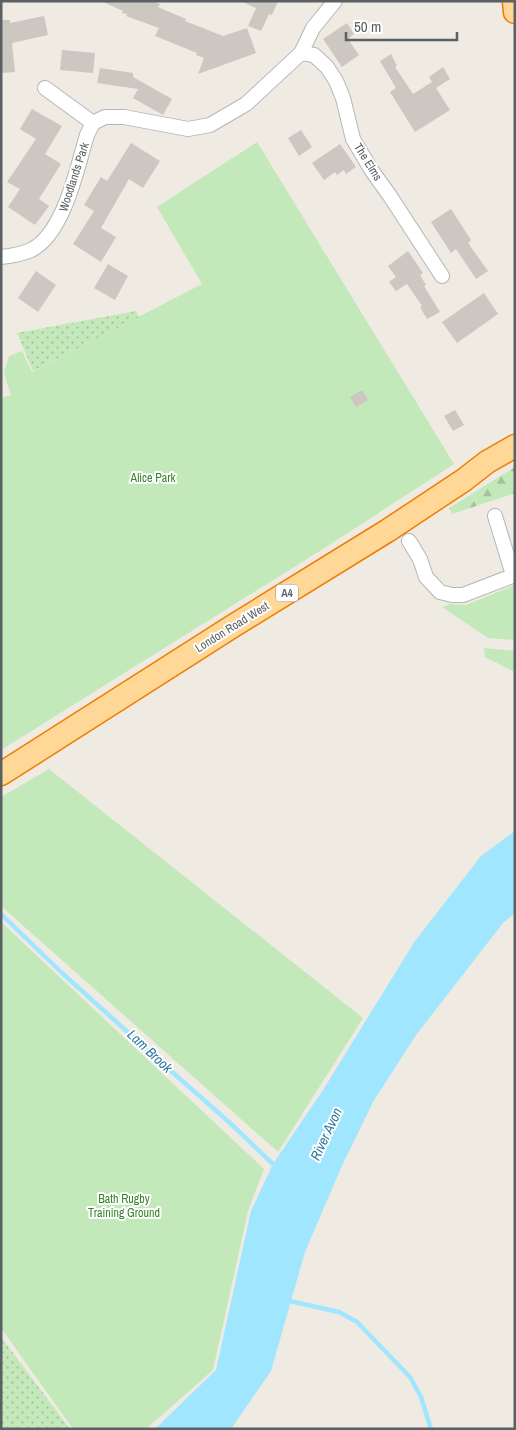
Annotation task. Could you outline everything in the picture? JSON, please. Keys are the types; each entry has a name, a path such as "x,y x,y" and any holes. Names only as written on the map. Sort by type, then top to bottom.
{"highway":[{"path":"514,1 515,12"},
{"name":"London Road West","path":"1,774 233,626 387,531 464,480 487,462 515,433"},
{"name":"London Road West","path":"487,462 515,446"}],"street":[{"path":"45,88 93,123 105,117 124,117 188,129 210,125 246,104 301,53 313,28 336,1"},
{"name":"The Elms","path":"301,53 314,55 327,67 336,81 343,98 353,140 442,276"},
{"name":"Woodlands Park","path":"1,257 32,250 49,236 61,216 87,135 93,123"},
{"path":"409,541 408,528 411,515"},
{"path":"387,531 396,533 409,541 420,559 426,578 440,592 463,595 514,575 495,516"}],"green space":[{"name":"Alice Park","path":"257,142 454,464 323,549 1,750 1,398 11,395 4,373 9,356 22,351 32,372 202,284 157,207"},
{"path":"136,311 139,317 33,371 17,333"},
{"path":"515,467 515,493 452,514 449,508"},
{"path":"515,585 515,640 488,638 442,607 450,604 466,605"},
{"path":"484,648 515,651 515,672 485,657"},
{"path":"49,769 363,1018 278,1152 1,906 1,797"},
{"name":"Bath Rugby Training Ground","path":"1,922 264,1169 248,1211 213,1370 146,1429 73,1429 1,1328"},
{"path":"1,1337 70,1429 1,1429"}],"water":[{"name":"River Avon","path":"515,831 515,913 503,923 416,1035 373,1102 341,1168 305,1252 271,1371 231,1429 155,1429 216,1370 251,1211 273,1164 323,1090 415,941 481,856"}],"building":[{"path":"101,1 153,1 160,4 158,7 186,19 185,21 223,36 247,28 256,53 198,74 204,58 196,55 197,53 155,36 159,28 126,16 127,14 122,13 123,11"},
{"path":"240,1 278,1 272,15 269,14 261,31 248,26 256,8"},
{"path":"44,16 48,35 12,43 15,72 1,73 1,20 10,20 10,23"},
{"path":"347,23 354,34 348,39 359,55 342,67 323,39"},
{"path":"62,50 95,53 93,73 60,70"},
{"path":"391,54 397,66 395,67 413,94 432,82 429,77 443,67 450,79 436,88 450,110 415,132 390,92 396,88 380,61"},
{"path":"100,68 133,73 133,77 172,99 163,115 133,98 138,89 97,83"},
{"path":"32,109 62,126 45,154 61,164 39,199 49,206 35,225 8,207 20,189 7,182 36,139 20,129"},
{"path":"301,130 312,147 299,156 288,138"},
{"path":"131,143 160,161 143,188 129,179 101,228 116,237 101,262 73,244 94,211 84,205 101,177 107,181"},
{"path":"340,144 356,167 346,174 344,170 337,175 335,172 324,180 312,163"},
{"path":"451,209 471,240 468,243 488,271 476,279 456,249 451,253 431,222"},
{"path":"408,251 423,273 420,275 426,285 424,286 440,312 427,319 420,307 422,306 407,284 396,291 389,282 396,277 388,266"},
{"path":"108,264 128,276 115,300 94,288"},
{"path":"36,271 56,285 38,312 18,298"},
{"path":"484,293 498,314 457,343 442,322"},
{"path":"362,390 368,400 356,407 350,397"},
{"path":"455,410 464,425 453,431 444,416"}],"waterway":[{"name":"Lam Brook","path":"1,914 61,972 230,1123 276,1167"},
{"path":"285,1300 339,1312 357,1322 410,1377 421,1397 431,1429"}]}
